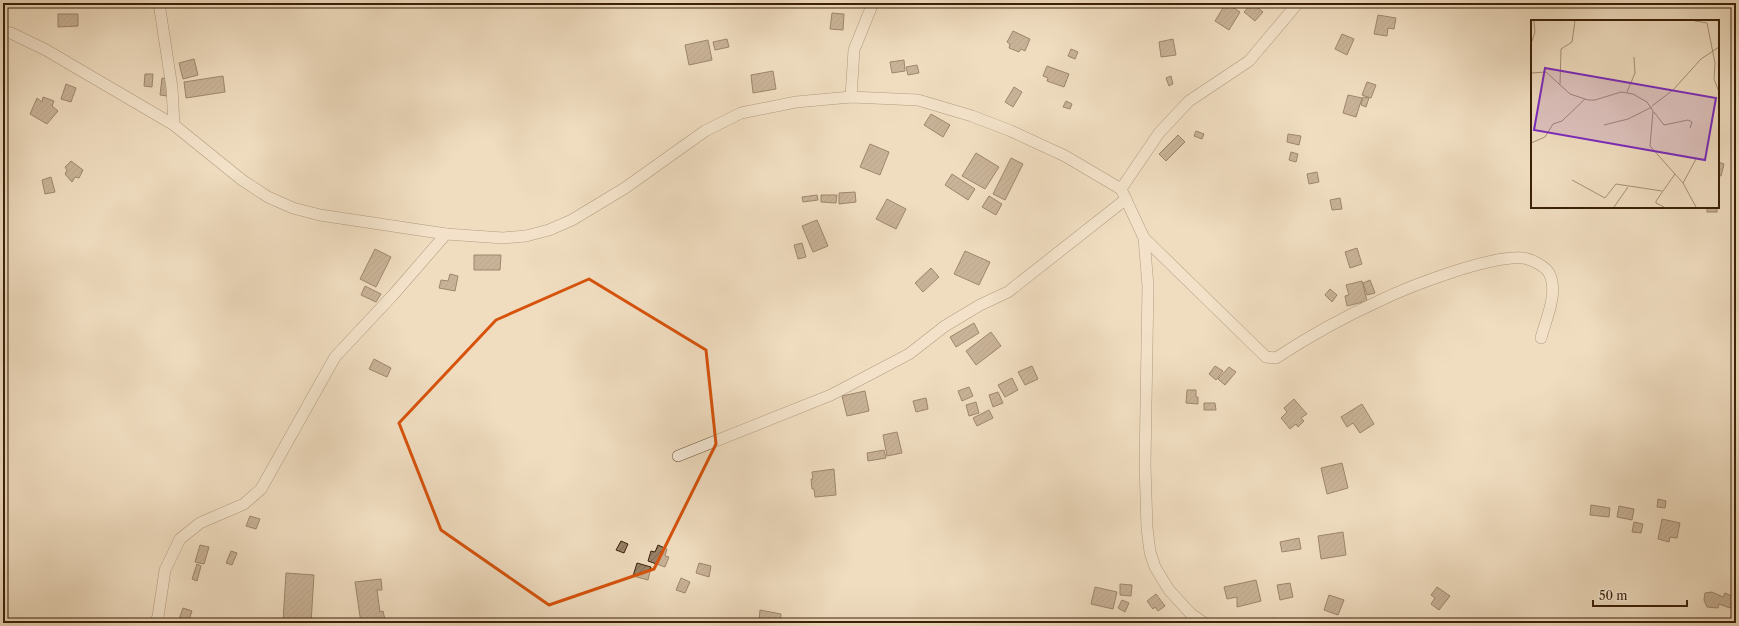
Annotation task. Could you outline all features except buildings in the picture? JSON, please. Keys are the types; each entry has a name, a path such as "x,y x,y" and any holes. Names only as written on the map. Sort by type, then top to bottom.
{"street":[{"path":"159,3 172,88 174,125"},
{"path":"851,96 854,50 873,3"},
{"path":"1121,189 1159,133 1189,101 1249,61 1298,3"},
{"path":"3,32 11,33 46,50 174,125 242,180 268,196 293,208 320,215 446,234 503,238 526,236 549,230 572,220 625,188 705,130 741,113 796,102 851,96 918,100 972,116 1011,131 1065,156 1121,189 1144,238 1148,286 1145,465 1147,528 1150,552 1155,567 1169,590 1191,614 1204,623"},
{"path":"678,456 831,395 909,354 945,326 980,304 1008,292 1126,199"},
{"path":"155,623 158,617 166,570 180,539 200,523 244,504 261,489 335,357 446,234"},
{"path":"1144,238 1266,357 1271,359 1276,358 1379,300 1469,268 1503,260 1524,258 1539,264 1549,272 1553,286 1541,338"}],"highlighted area":[{"path":"589,279 706,350 716,444 654,569 549,605 441,530 399,423 496,320"}]}
